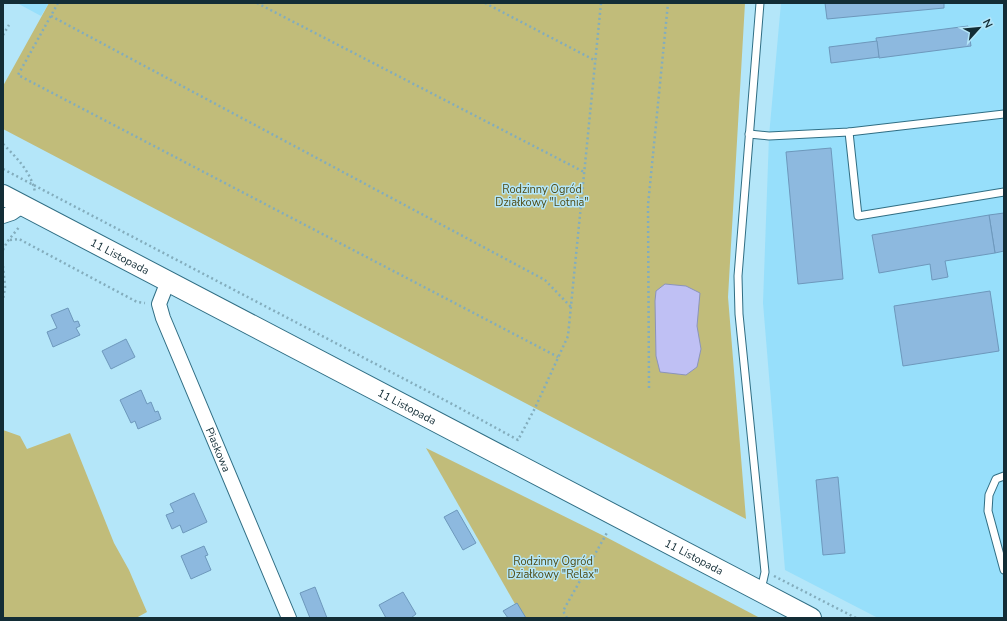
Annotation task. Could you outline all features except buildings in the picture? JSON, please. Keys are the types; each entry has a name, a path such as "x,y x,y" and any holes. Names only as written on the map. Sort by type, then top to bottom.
{"street":[{"name":"11 Listopada","path":"3,195 811,618"},
{"path":"3,216 27,208"},
{"path":"159,304 168,281"},
{"name":"Piaskowa","path":"159,304 162,318 289,618"}],"lane":[{"path":"758,591 763,581 765,572 739,314 738,276 760,3"},
{"path":"749,134 769,136 849,132 1004,114"},
{"path":"849,132 858,216 1004,192"},
{"path":"1004,476 996,479 989,495 988,511 1004,570"}],"path":[{"path":"58,3 18,75 558,357"},
{"path":"257,3 584,172"},
{"path":"485,3 596,61"},
{"path":"3,169 518,440 568,336 601,3"},
{"path":"649,388 648,205 668,3"},
{"path":"51,16 545,280 571,307"},
{"path":"3,35 9,25"},
{"path":"3,144 20,161 33,184 36,198 27,208 3,250"},
{"path":"10,240 19,239 137,302 159,304"},
{"path":"3,266 5,287 3,300"},
{"path":"567,618 563,610 604,536"}],"shaded area":[{"path":"17,3 49,3 41,16"},
{"path":"781,3 1004,3 1004,618 878,618 785,570 763,303 769,136"},
{"path":"665,284 686,286 700,293 697,326 701,349 697,367 686,375 660,372 656,356 656,291"}],"green space":[{"name":"Rodzinny Ogród Działkowy \"Lotnia\"","path":"49,3 745,3 728,297 746,519 3,129 3,86"},
{"path":"3,430 20,436 27,449 70,433 114,543 129,570 147,612 136,618 3,618"},
{"name":"Rodzinny Ogród Działkowy \"Relax\"","path":"426,448 604,536 760,618 523,618"}]}
